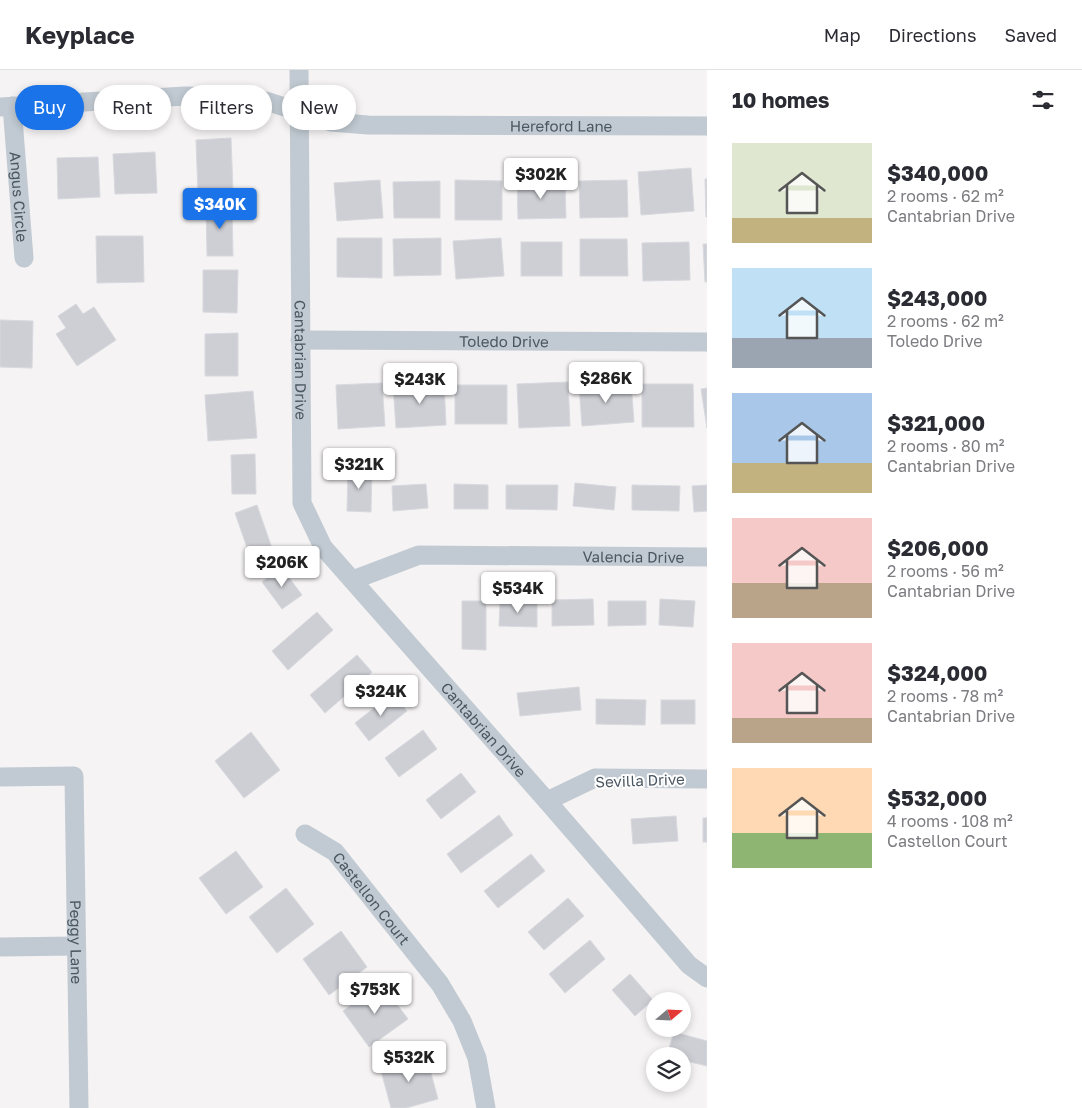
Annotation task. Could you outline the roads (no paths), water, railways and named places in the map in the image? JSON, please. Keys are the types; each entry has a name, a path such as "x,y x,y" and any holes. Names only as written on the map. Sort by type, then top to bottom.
{"street":[{"name":"Cantabrian Drive","path":"299,70 299,85"},
{"name":"Hereford Lane","path":"6,106 186,96 266,101 282,107"},
{"name":"Angus Circle","path":"6,106 24,258"},
{"name":"Hereford Lane","path":"356,125 707,126"},
{"name":"Cantabrian Drive","path":"300,130 302,503 323,548 547,801 689,966 707,978"},
{"name":"Toledo Drive","path":"300,340 707,342"},
{"name":"Valencia Drive","path":"353,580 419,555 707,557"},
{"name":"Peggy Lane","path":"0,777 74,776 79,1108"},
{"name":"Sevilla Drive","path":"547,801 595,778 707,779"},
{"name":"Castellon Court","path":"305,834 335,852 440,984 462,1021 477,1058 486,1108"},
{"path":"0,947 76,946"}]}
